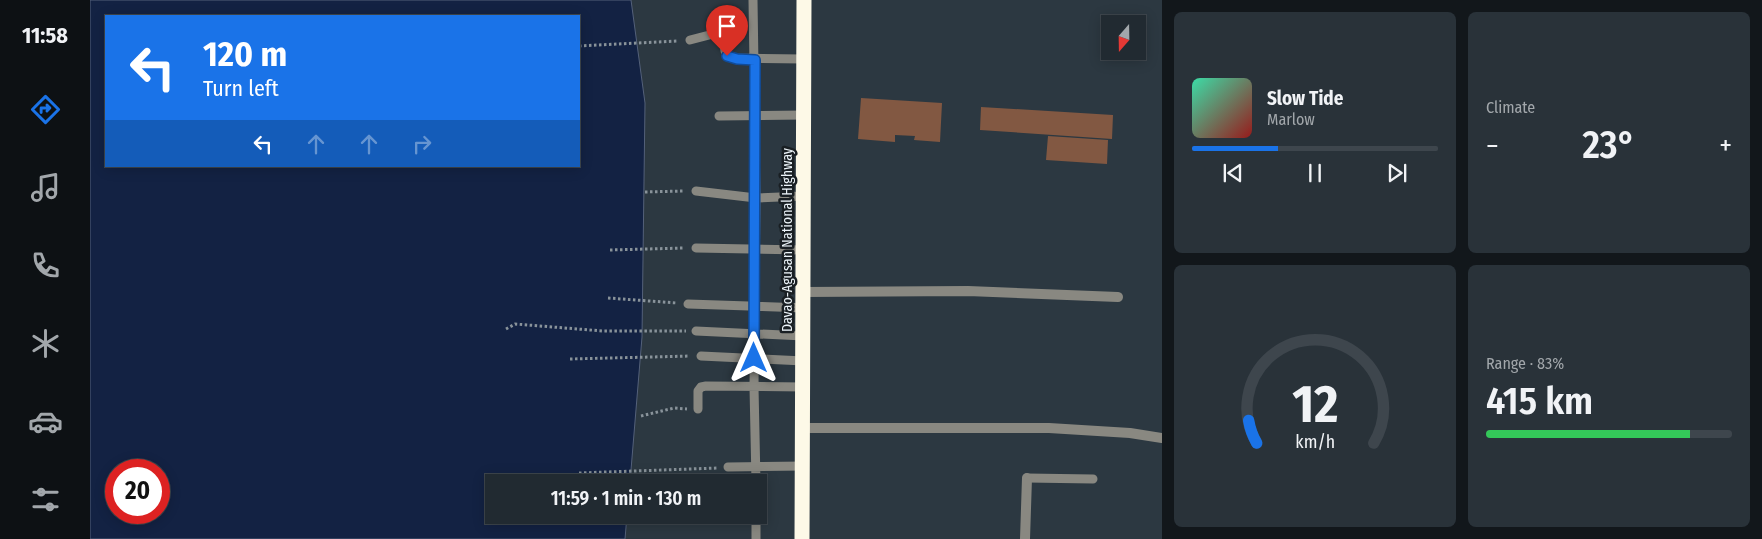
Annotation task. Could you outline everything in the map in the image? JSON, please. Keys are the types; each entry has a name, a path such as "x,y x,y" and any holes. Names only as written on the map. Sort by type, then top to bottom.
{"highway":[{"name":"Davao-Agusan National Highway","path":"802,539 804,466 804,0"}],"street":[{"path":"804,292 968,291 1118,298"},
{"path":"804,428 1049,428 1130,433 1162,438"},
{"path":"1025,539 1027,478"}],"lane":[{"path":"753,0 756,198 754,358 756,474"},
{"path":"690,40 712,34 721,34 727,56 737,59 755,60 803,60"},
{"path":"719,116 804,115"},
{"path":"696,191 756,198 804,196"},
{"path":"696,248 804,250"},
{"path":"688,304 804,308"},
{"path":"696,332 804,336"},
{"path":"701,356 804,361"},
{"path":"698,409 698,392 701,387 804,387"},
{"path":"728,467 804,466"},
{"path":"1027,478 1093,479"},
{"path":"755,524 756,539"}],"path":[{"path":"580,46 690,40"},
{"path":"645,192 696,191"},
{"path":"610,250 696,248"},
{"path":"608,298 688,304"},
{"path":"506,329 515,324 603,331 696,332"},
{"path":"570,359 701,356"},
{"path":"641,416 674,408 698,409"},
{"path":"579,473 728,467"}],"water":[{"path":"90,0 631,0 645,103 642,337 631,474 485,474 485,524 626,524 625,539 90,539"}],"building":[{"path":"861,98 942,103 940,142 914,140 915,136 895,135 895,142 858,139"},
{"path":"981,107 1113,115 1112,139 980,130"},
{"path":"1048,136 1108,140 1107,164 1046,160"}],"route":[{"path":"727,56 737,59 755,60 754,358"}]}
